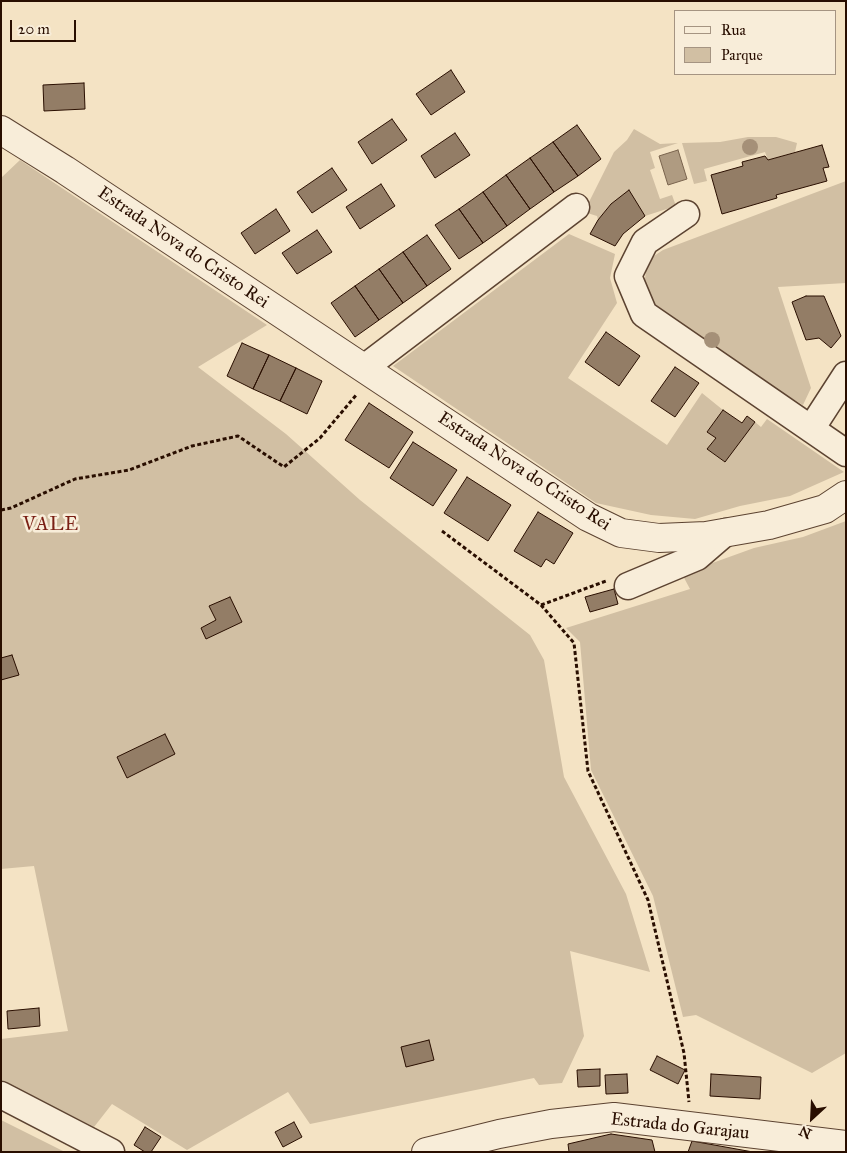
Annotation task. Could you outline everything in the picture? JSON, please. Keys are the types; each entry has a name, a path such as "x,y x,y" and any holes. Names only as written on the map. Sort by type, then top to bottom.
{"street":[{"name":"Estrada Nova do Cristo Rei","path":"1,130 588,517 621,533 660,538 706,536 769,525 825,509 846,496"},
{"path":"369,371 576,207"},
{"path":"686,214 645,242 628,276 644,314 846,453"},
{"path":"811,429 846,375"},
{"path":"628,586 697,557 726,532"},
{"path":"1,1095 111,1152"},
{"name":"Estrada do Garajau","path":"426,1152 534,1127 614,1117 846,1145"}],"path":[{"path":"1,510 11,508 75,479 129,470 192,446 238,436 284,467 320,438 369,371"},
{"path":"442,531 541,605 574,643 588,771 648,900 684,1052 690,1104"}],"green space":[{"path":"634,129 660,144 678,143 650,152 655,168 650,170 660,199 672,195 676,206 645,216 611,204 598,220 597,216 584,212 614,152 627,140"},
{"path":"748,137 776,137 797,143 795,152 768,160 765,152 704,169 707,181 694,184 682,143 720,142"},
{"path":"20,160 267,325 198,367 286,434 360,500 530,635 544,660 564,777 626,894 650,972 570,951 584,1036 562,1083 539,1085 534,1078 310,1124 288,1092 187,1150 112,1104 94,1127 1,1080 1,1039 68,1031 34,866 1,869 1,178"},
{"path":"846,181 846,283 778,287 811,388 803,405 653,316 644,287 646,270 651,258 663,250"},
{"path":"569,234 615,254 610,278 617,303 568,378 667,445 702,393 723,410 707,432 716,438 707,449 724,462 755,422 761,427 767,419 844,472 790,496 740,506 695,519 651,515 596,503 393,366"},
{"path":"846,521 846,1053 812,1073 696,1015 683,1017 653,896 591,770 580,642 566,628 690,589 682,574 754,548 803,537"},
{"path":"1,1120 65,1152 1,1152"}],"shaded area":[{"path":"678,150 687,179 668,185 659,156"}],"building":[{"path":"451,70 465,92 431,115 416,94"},
{"path":"84,83 85,109 44,111 43,85"},
{"path":"392,119 407,140 372,164 358,142"},
{"path":"577,125 601,159 578,176 553,142"},
{"path":"455,133 470,155 435,178 421,156"},
{"path":"553,142 578,176 554,192 530,158"},
{"path":"822,145 829,167 823,168 827,181 776,195 777,198 722,214 711,175 743,166 742,162 765,156 768,160"},
{"path":"530,158 554,192 530,209 506,175"},
{"path":"332,168 347,190 312,213 297,192"},
{"path":"506,175 530,209 507,226 483,192"},
{"path":"381,184 395,206 360,229 346,207"},
{"path":"629,190 645,216 623,234 615,246 590,234 611,204"},
{"path":"483,192 507,226 483,243 459,209"},
{"path":"276,209 290,231 255,254 241,233"},
{"path":"459,209 483,243 459,259 435,225"},
{"path":"317,230 332,252 297,274 282,253"},
{"path":"427,235 451,269 427,286 403,252"},
{"path":"403,252 427,286 403,303 379,269"},
{"path":"379,269 403,303 379,320 355,286"},
{"path":"355,286 379,320 355,337 331,303"},
{"path":"806,296 824,296 841,336 831,348 819,338 806,340 792,302"},
{"path":"606,332 640,356 619,386 585,362"},
{"path":"242,343 269,355 253,389 227,376"},
{"path":"269,355 296,368 280,401 253,389"},
{"path":"675,367 699,383 675,417 651,401"},
{"path":"296,368 322,381 307,414 280,401"},
{"path":"369,403 413,432 389,468 345,440"},
{"path":"723,410 742,423 747,416 755,422 725,462 707,449 716,438 707,432"},
{"path":"413,442 457,470 433,506 390,478"},
{"path":"467,477 511,505 488,541 444,513"},
{"path":"538,512 573,533 554,564 546,559 541,567 514,551"},
{"path":"614,589 618,604 590,612 585,597"},
{"path":"230,597 242,622 206,639 201,628 216,620 209,606"},
{"path":"12,655 19,675 1,680 1,658"},
{"path":"165,734 175,754 127,778 117,757"},
{"path":"39,1008 40,1026 8,1029 7,1011"},
{"path":"429,1040 434,1060 406,1067 401,1047"},
{"path":"657,1056 685,1070 678,1084 650,1070"},
{"path":"600,1069 600,1086 578,1087 577,1070"},
{"path":"627,1074 628,1093 606,1094 605,1075"},
{"path":"711,1074 761,1077 760,1099 710,1096"},
{"path":"294,1122 302,1137 283,1147 275,1132"},
{"path":"145,1127 161,1137 151,1152 145,1152 134,1145"},
{"path":"611,1134 652,1140 655,1152 569,1152 568,1144"},
{"path":"692,1141 753,1152 688,1152"}],"district":[{"name":"VALE","path":"51,525"}]}
